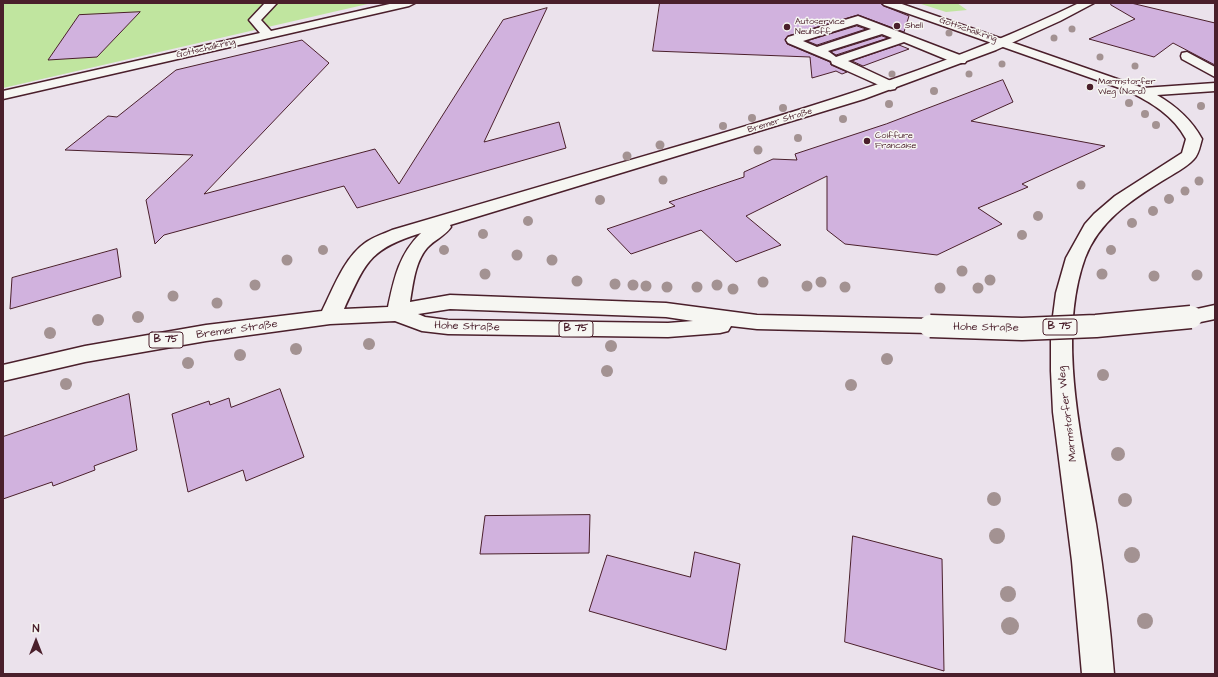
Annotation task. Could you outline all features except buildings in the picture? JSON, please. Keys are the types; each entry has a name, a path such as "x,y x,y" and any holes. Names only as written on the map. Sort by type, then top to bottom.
{"main road":[{"path":"268,34 255,20 271,3"},
{"name":"Gottschalkring","path":"3,95 408,3"},
{"name":"Gottschalkring","path":"888,3 1003,42"},
{"name":"Bremer Straße","path":"330,317 355,268 368,250 378,243 399,234 464,216 826,107 890,86 1003,42 1088,3"},
{"path":"890,86 792,40 858,20 960,60"},
{"path":"816,51 882,30"},
{"path":"837,61 904,38"},
{"name":"Marmstorfer Weg","path":"1003,42 1142,92 1167,106 1177,115 1190,131 1194,139 1189,155 1108,210 1092,228 1076,256 1068,285 1061,330 1062,384 1093,605 1098,674"},
{"path":"1187,56 1215,73"},
{"path":"1142,92 1215,87"},
{"name":"Bremer Straße","path":"3,373 85,354 206,333 330,317 397,314 406,270 416,247 427,236 464,216"},
{"name":"Hohe Straße","path":"397,314 422,324 448,328 668,330 757,322 1022,329 1096,326 1207,316"}],"green space":[{"path":"3,3 372,3 3,88"},
{"path":"918,3 957,3 967,10 946,12"}],"place":[{"name":"Shell","path":"897,26"},
{"name":"Autoservice Neuhoff","path":"787,27"},
{"name":"Marmstorfer Weg (Nord)","path":"1090,87"},
{"name":"Coiffure Francaise","path":"867,141"}]}
